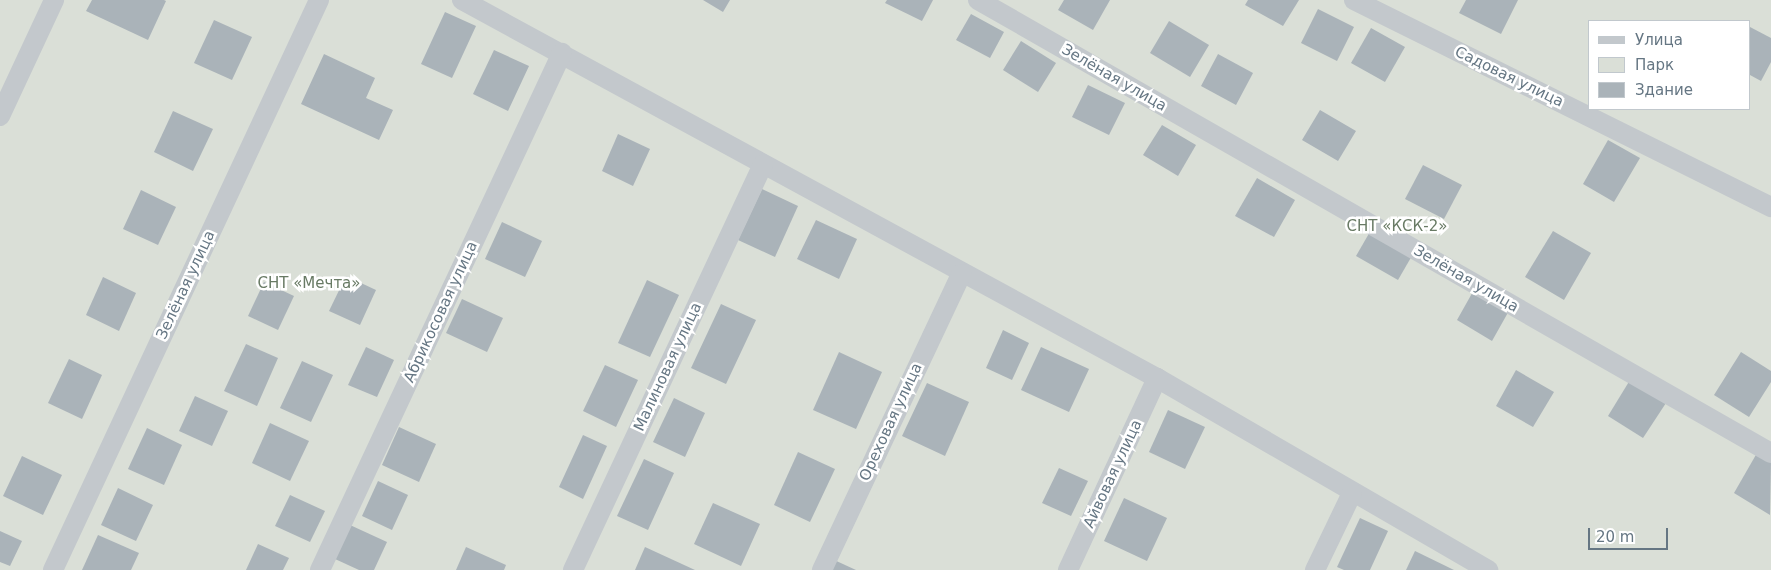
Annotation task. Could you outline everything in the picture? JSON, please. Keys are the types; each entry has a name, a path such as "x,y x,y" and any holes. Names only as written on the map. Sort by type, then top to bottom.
{"street":[{"path":"0,116 54,0"},
{"name":"Зелёная улица","path":"54,570 319,0"},
{"path":"462,0 562,53 961,274 1157,378 1352,493 1488,570"},
{"name":"Зелёная улица","path":"978,0 1771,453"},
{"name":"Садовая улица","path":"1354,0 1771,208"},
{"name":"Абрикосовая улица","path":"320,570 562,53"},
{"name":"Малиновая улица","path":"573,570 763,164"},
{"name":"Ореховая улица","path":"822,570 961,274"},
{"name":"Айвовая улица","path":"1068,570 1157,378"},
{"path":"1315,570 1352,493"}],"green space":[{"path":"0,0 1771,0 1771,570 0,570"}],"building":[{"path":"92,0 166,1 148,40 86,11"},
{"path":"703,0 730,0 723,12"},
{"path":"887,0 933,0 922,21 885,3"},
{"path":"1064,0 1110,0 1093,30 1058,10"},
{"path":"1248,0 1299,0 1283,26 1245,5"},
{"path":"1466,0 1518,0 1501,34 1459,13"},
{"path":"1318,9 1354,27 1337,61 1301,43"},
{"path":"445,12 476,26 452,78 421,64"},
{"path":"971,14 1004,32 990,58 956,40"},
{"path":"214,20 252,37 232,80 194,63"},
{"path":"1169,21 1209,45 1190,77 1150,53"},
{"path":"1371,28 1405,47 1385,82 1351,63"},
{"path":"1751,28 1771,38 1771,62 1761,81 1751,76"},
{"path":"1021,41 1056,63 1038,92 1003,70"},
{"path":"494,50 529,66 508,111 473,94"},
{"path":"324,54 375,78 366,98 393,110 379,140 301,104"},
{"path":"1218,54 1253,73 1236,105 1201,86"},
{"path":"1088,85 1125,103 1109,135 1072,117"},
{"path":"1320,110 1356,131 1338,161 1302,140"},
{"path":"173,111 213,129 193,171 154,152"},
{"path":"1162,125 1196,145 1178,176 1143,155"},
{"path":"618,134 650,149 633,186 602,171"},
{"path":"1608,140 1640,158 1614,202 1583,184"},
{"path":"1423,165 1462,185 1444,219 1405,199"},
{"path":"1257,178 1295,200 1274,237 1235,216"},
{"path":"762,189 798,206 775,257 738,240"},
{"path":"141,190 176,207 158,245 123,229"},
{"path":"816,220 857,239 839,279 797,259"},
{"path":"502,222 542,241 525,277 485,259"},
{"path":"1371,230 1413,254 1398,280 1356,256"},
{"path":"1553,231 1591,253 1564,300 1525,277"},
{"path":"346,276 376,290 360,325 329,311"},
{"path":"103,277 136,293 119,331 86,315"},
{"path":"647,280 679,295 650,357 618,343"},
{"path":"264,282 294,296 278,330 248,316"},
{"path":"1475,288 1510,309 1492,341 1457,320"},
{"path":"462,299 503,318 487,352 446,333"},
{"path":"721,304 756,320 726,384 691,368"},
{"path":"1003,330 1029,343 1012,380 986,368"},
{"path":"246,344 278,358 257,406 224,391"},
{"path":"366,347 394,360 377,397 348,385"},
{"path":"1041,347 1089,369 1069,412 1021,390"},
{"path":"839,352 882,372 856,429 813,410"},
{"path":"1741,352 1771,371 1771,382 1749,417 1714,395"},
{"path":"69,359 102,375 82,419 48,403"},
{"path":"302,361 333,375 311,422 280,408"},
{"path":"605,365 638,380 616,427 583,411"},
{"path":"1516,370 1554,392 1533,427 1496,406"},
{"path":"1630,380 1666,403 1643,438 1608,416"},
{"path":"927,383 969,402 945,456 902,436"},
{"path":"195,396 228,411 212,446 179,431"},
{"path":"674,398 705,413 685,457 653,442"},
{"path":"1168,410 1205,427 1185,469 1149,452"},
{"path":"270,423 309,441 290,481 252,463"},
{"path":"399,427 436,444 419,482 382,465"},
{"path":"147,428 182,445 164,485 128,469"},
{"path":"583,435 607,446 583,499 559,487"},
{"path":"798,452 835,469 810,522 774,505"},
{"path":"1757,453 1771,461 1770,515 1734,493"},
{"path":"22,456 62,475 43,515 3,496"},
{"path":"644,459 674,473 648,530 617,516"},
{"path":"1059,468 1088,481 1071,516 1042,503"},
{"path":"378,481 408,495 392,530 362,516"},
{"path":"118,488 153,505 136,541 101,525"},
{"path":"290,495 325,511 310,542 275,526"},
{"path":"1124,498 1167,518 1147,561 1104,541"},
{"path":"713,503 760,524 741,566 694,544"},
{"path":"1360,518 1388,531 1370,570 1344,570 1337,567"},
{"path":"350,525 387,542 374,570 359,570 335,559"},
{"path":"0,531 22,541 10,566 0,562"},
{"path":"98,535 139,553 131,570 82,570"},
{"path":"258,544 289,558 283,570 246,570"},
{"path":"466,547 506,565 504,570 456,570"},
{"path":"645,547 695,570 635,570"},
{"path":"1415,551 1454,570 1406,570"},
{"path":"832,559 856,570 827,570"}],"park label":[{"name":"СНТ «КСК-2»","path":"1397,227"},
{"name":"СНТ «Мечта»","path":"309,284"}]}
